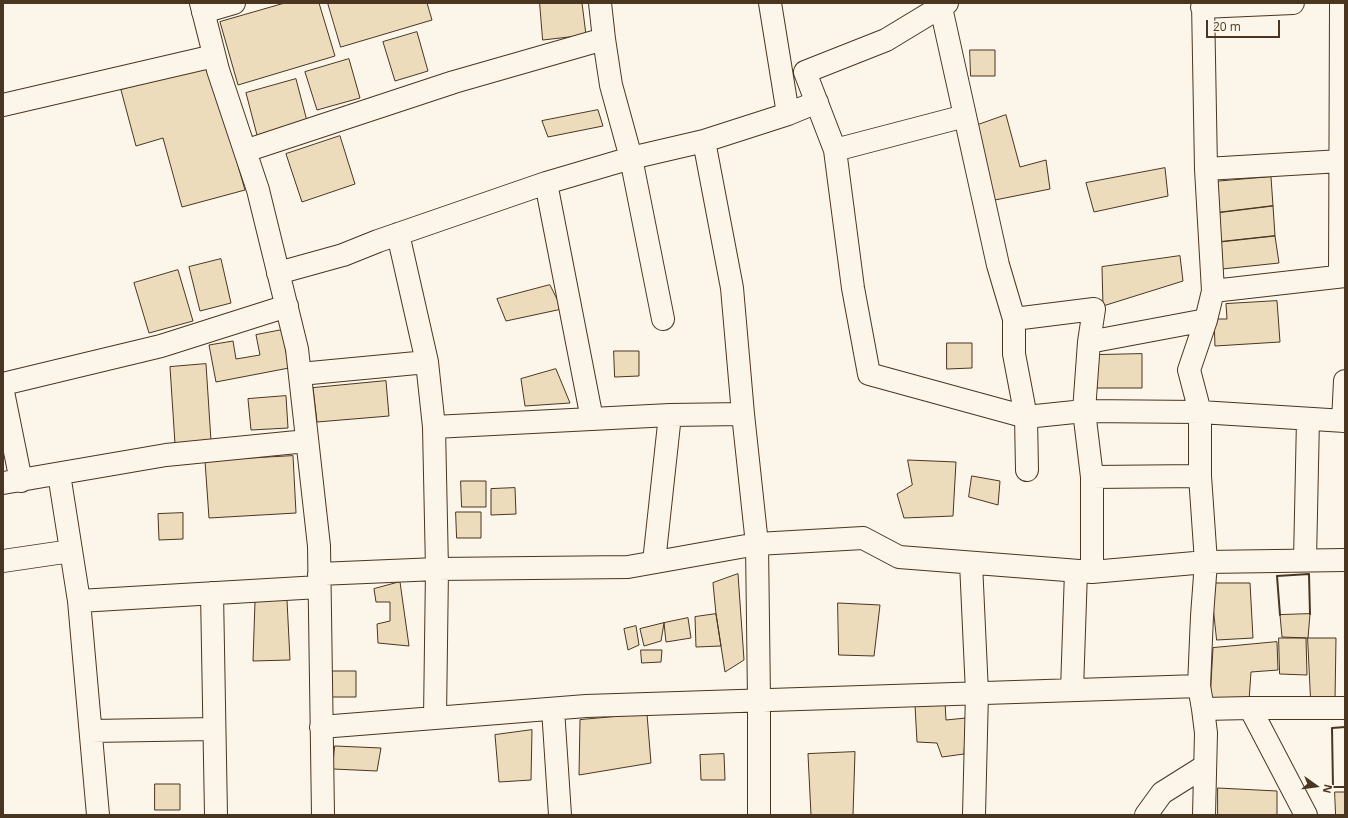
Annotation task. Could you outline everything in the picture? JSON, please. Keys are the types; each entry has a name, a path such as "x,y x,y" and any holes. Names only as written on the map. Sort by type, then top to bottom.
{"street":[{"path":"234,3 202,7 214,56 258,190 297,349 319,546 323,815"},
{"path":"600,3 611,85 631,158 663,319"},
{"path":"770,3 788,114"},
{"path":"1204,815 1206,733 1199,686 1206,562 1200,476 1200,412 1189,370 1214,291 1206,169 1203,5 1293,3"},
{"path":"1214,291 1343,276 1341,161 1343,96 1341,3"},
{"path":"1027,470 1026,417 1014,354 1014,319 998,265 965,116 943,4 886,40 805,72 835,150 853,288 869,374 1026,417 1084,411 1200,412 1344,421 1345,381"},
{"path":"245,151 454,82 604,39"},
{"path":"3,105 214,56"},
{"path":"278,273 343,256 378,241 546,183 631,158 704,141 788,114 817,102"},
{"path":"835,150 965,116"},
{"path":"704,141 732,288 743,414 757,544 759,815"},
{"path":"1206,169 1341,161"},
{"path":"546,183 592,419"},
{"path":"398,234 427,362 434,427 437,569 435,718"},
{"path":"3,384 161,346 287,306"},
{"path":"1014,319 1094,309 1089,342 1084,411 1092,477 1072,690"},
{"path":"1089,342 1206,320"},
{"path":"300,374 427,362"},
{"path":"3,392 12,482 166,456 307,441"},
{"path":"434,427 670,415 743,414"},
{"path":"654,562 670,415"},
{"path":"1305,560 1308,419"},
{"path":"59,474 79,601 98,815"},
{"path":"1092,477 1200,476"},
{"path":"79,601 212,593 319,580 437,569 628,567 757,544 863,538 898,558 1084,571 1206,562 1345,560"},
{"path":"3,561 71,551"},
{"path":"971,563 977,693 974,815"},
{"path":"212,593 216,815"},
{"path":"321,727 586,706 1199,686"},
{"path":"1250,708 1306,815"},
{"path":"1203,709 1345,708"},
{"path":"553,709 560,815"},
{"path":"91,731 214,728"},
{"path":"1146,815 1162,793 1205,766"}],"building":[{"path":"285,3 319,3 335,56 238,85 220,22"},
{"path":"328,3 427,3 432,20 341,47"},
{"path":"540,3 582,3 586,35 543,40"},
{"path":"417,32 428,71 395,81 383,42"},
{"path":"970,50 995,50 995,76 971,76"},
{"path":"349,59 360,98 317,110 305,72"},
{"path":"209,64 245,190 182,207 163,138 136,146 121,90"},
{"path":"296,79 307,121 257,135 246,93"},
{"path":"598,110 603,126 548,137 542,121"},
{"path":"1006,115 1020,167 1046,160 1050,189 990,201 975,126"},
{"path":"340,136 355,184 302,202 286,154"},
{"path":"1165,168 1168,196 1094,212 1086,183"},
{"path":"1271,177 1273,206 1216,213 1212,182"},
{"path":"1273,206 1275,236 1220,242 1216,213"},
{"path":"1275,236 1279,263 1222,269 1220,242"},
{"path":"1180,256 1183,281 1103,306 1102,267"},
{"path":"221,259 231,303 200,311 189,267"},
{"path":"178,270 193,321 149,333 134,283"},
{"path":"550,285 562,309 506,321 497,299"},
{"path":"1277,301 1280,342 1215,346 1214,319 1227,319 1226,304"},
{"path":"282,330 289,368 216,382 209,345 233,341 236,359 260,355 256,335"},
{"path":"947,343 972,343 972,368 947,369"},
{"path":"614,351 639,351 639,376 615,377"},
{"path":"1142,354 1142,388 1094,388 1097,355"},
{"path":"206,364 211,441 175,444 170,367"},
{"path":"556,369 570,403 525,406 521,379"},
{"path":"386,381 389,416 317,422 313,388"},
{"path":"286,396 288,428 251,430 248,399"},
{"path":"293,456 296,513 209,518 205,461"},
{"path":"908,460 956,462 953,516 904,518 897,494 912,485"},
{"path":"972,476 1000,481 998,505 969,497"},
{"path":"461,481 486,481 486,507 462,507"},
{"path":"515,488 516,514 491,515 491,489"},
{"path":"456,512 481,512 481,538 457,538"},
{"path":"183,513 183,539 159,540 158,514"},
{"path":"738,574 744,660 725,672 713,583"},
{"path":"400,582 409,646 378,643 377,624 390,621 390,602 376,602 374,589"},
{"path":"1211,583 1250,583 1253,638 1217,640"},
{"path":"287,600 290,660 253,661 255,602"},
{"path":"838,603 880,605 874,656 839,655"},
{"path":"716,614 721,646 696,647 695,617"},
{"path":"1310,614 1308,638 1282,637 1280,615"},
{"path":"688,618 691,638 666,642 664,623"},
{"path":"664,623 661,641 644,646 640,629"},
{"path":"636,626 639,645 628,650 624,629"},
{"path":"1279,638 1306,638 1307,675 1280,674"},
{"path":"1308,638 1336,638 1335,700 1311,700"},
{"path":"1277,642 1278,670 1251,672 1249,701 1210,700 1213,648"},
{"path":"641,650 662,650 661,662 642,663"},
{"path":"331,671 356,671 356,697 332,697"},
{"path":"945,702 946,720 966,718 964,754 942,757 937,743 917,742 915,705"},
{"path":"647,714 651,763 579,775 580,720"},
{"path":"532,730 531,780 499,782 495,735"},
{"path":"335,746 381,748 377,771 333,769"},
{"path":"855,752 853,815 811,815 808,754"},
{"path":"724,754 725,780 701,780 700,755"},
{"path":"155,784 180,784 180,810 155,810"},
{"path":"1218,788 1277,791 1277,815 1218,815"},
{"path":"1335,792 1345,792 1345,815 1336,815"}],"wall":[{"path":"1280,615 1277,576 1309,574 1310,614"},
{"path":"1345,727 1332,728 1333,787 1345,787"}]}
